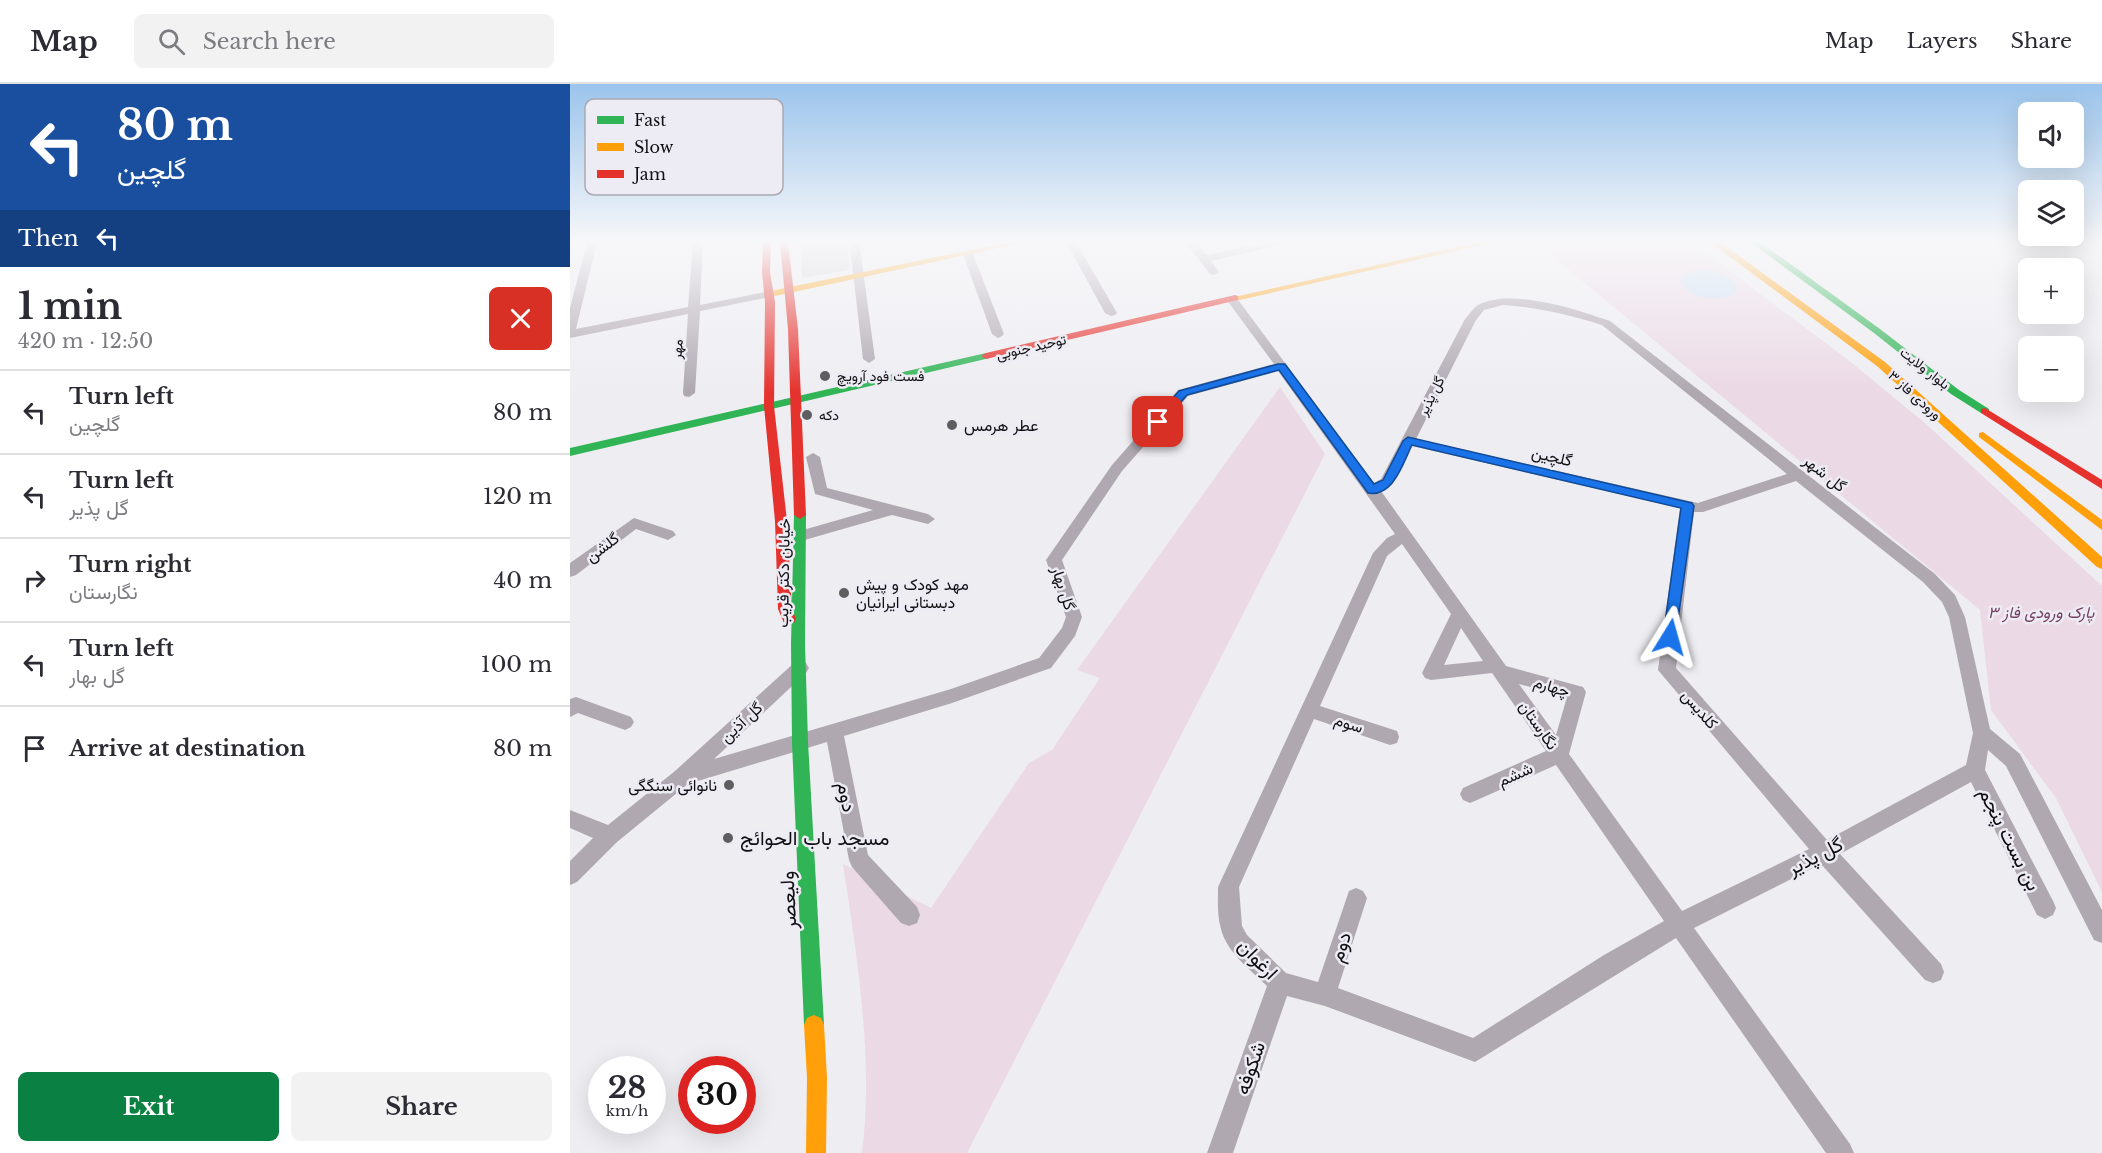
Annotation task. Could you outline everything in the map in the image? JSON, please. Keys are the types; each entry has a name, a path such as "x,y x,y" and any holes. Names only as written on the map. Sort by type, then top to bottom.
{"main road":[{"path":"770,294 780,292"},
{"name":"خیابان دکتر قریب","path":"788,292 792,329 801,536 798,644"},
{"name":"توحید جنوبی","path":"570,452 1264,292"},
{"name":"ورودی فاز ۳","path":"1782,292 1881,364 2102,564"},
{"name":"بلوار ولایت","path":"1823,292 1955,392 2102,485"},
{"name":"خیابان دکتر قریب","path":"770,294 769,406 781,521 785,609 798,644"},
{"path":"1877,331 1977,389"},
{"name":"بلوار ولایت","path":"1881,364 1950,410 2102,526"},
{"path":"1996,401 2102,472"},
{"name":"ولیعصر","path":"798,644 800,742 817,1078 816,1153"}],"street":[{"path":"580,292 570,332 770,294"},
{"name":"مهر","path":"689,393 696,292"},
{"path":"862,292 869,359"},
{"path":"982,292 998,334"},
{"path":"1099,292 1111,313"},
{"name":"نگارستان","path":"1232,299 1460,613 1841,1153"},
{"name":"گل پذیر","path":"1372,490 1388,483 1471,319 1480,308 1492,303"},
{"name":"گل شهر","path":"1492,303 1524,303 1576,313 1606,323 1929,578 1949,599 1957,617 1982,733 1975,770"},
{"name":"گل بهار","path":"800,742 952,696 1045,663 1069,631 1074,617 1054,560 1117,468 1183,393 1281,366"},
{"name":"گلچین","path":"1408,441 1688,506"},
{"path":"813,457 820,491 928,519"},
{"path":"1688,506 1698,508 1798,475"},
{"name":"کلدیس","path":"1688,506 1667,670 1824,852 1933,972"},
{"path":"801,536 892,510"},
{"name":"گلشن","path":"570,571 634,523 668,535"},
{"name":"ارغوان","path":"1404,536 1392,542 1381,553 1228,887 1231,928 1239,943 1280,983 1325,995 1475,1050 1612,963 1679,924"},
{"path":"1460,613 1431,673 1499,669"},
{"name":"گل آذین","path":"570,875 610,835 682,777 800,668"},
{"name":"چهارم","path":"1499,669 1577,692 1560,754"},
{"path":"570,709 576,704 625,722"},
{"name":"سوم","path":"1309,710 1390,736"},
{"name":"دوم","path":"834,732 859,860 909,915"},
{"path":"1982,733 2013,760 2102,932"},
{"name":"گل آذین","path":"682,777 800,742"},
{"name":"ششم","path":"1470,794 1560,754"},
{"name":"گل پذیر","path":"1679,924 1824,852 1975,770"},
{"name":"بن بست پنجم","path":"1975,770 2045,908"},
{"path":"570,819 610,835"},
{"name":"دوم","path":"1325,995 1356,898"},
{"name":"شکوفه","path":"1220,1153 1280,983"}],"green space":[{"name":"پارک ورودی فاز ۳","path":"1595,292 1758,292 1847,359 1926,424 2102,586 2102,892 2056,798 1991,710 1980,610"},
{"path":"1280,387 1325,454 967,1153 862,1153 866,1082 865,1045 858,972 843,864 931,908 1029,763 1052,750 1100,678 1077,670"}],"water":[{"path":"1690,292 1736,293 1722,298 1705,298"}],"traffic: fast":[{"path":"1823,292 1955,392 1985,411"},
{"path":"570,452 986,356"},
{"path":"800,515 798,644 800,742 814,1025"}],"traffic: slow":[{"path":"775,293 780,292"},
{"path":"1235,298 1263,292"},
{"path":"1782,292 1881,364 2102,564"},
{"path":"1983,435 2102,526"},
{"path":"814,1025 817,1078 816,1153"}],"traffic: jam":[{"path":"769,292 769,406 781,521 785,609 789,619"},
{"path":"789,292 793,329 800,515"},
{"path":"986,356 1235,298"},
{"path":"1985,411 2102,485"}],"place":[{"name":"فست فود آرویچ","path":"825,376"},
{"name":"دکه","path":"807,415"},
{"name":"عطر هرمس","path":"952,425"},
{"name":"مهد کودک و پیش دبستانی ایرانیان","path":"844,593"},
{"name":"نانوائی سنگگی","path":"729,785"},
{"name":"مسجد باب الحوائج","path":"728,838"}],"route":[{"path":"1158,422 1183,393 1281,366 1372,490 1388,483 1408,441 1688,506 1670,637"}]}
